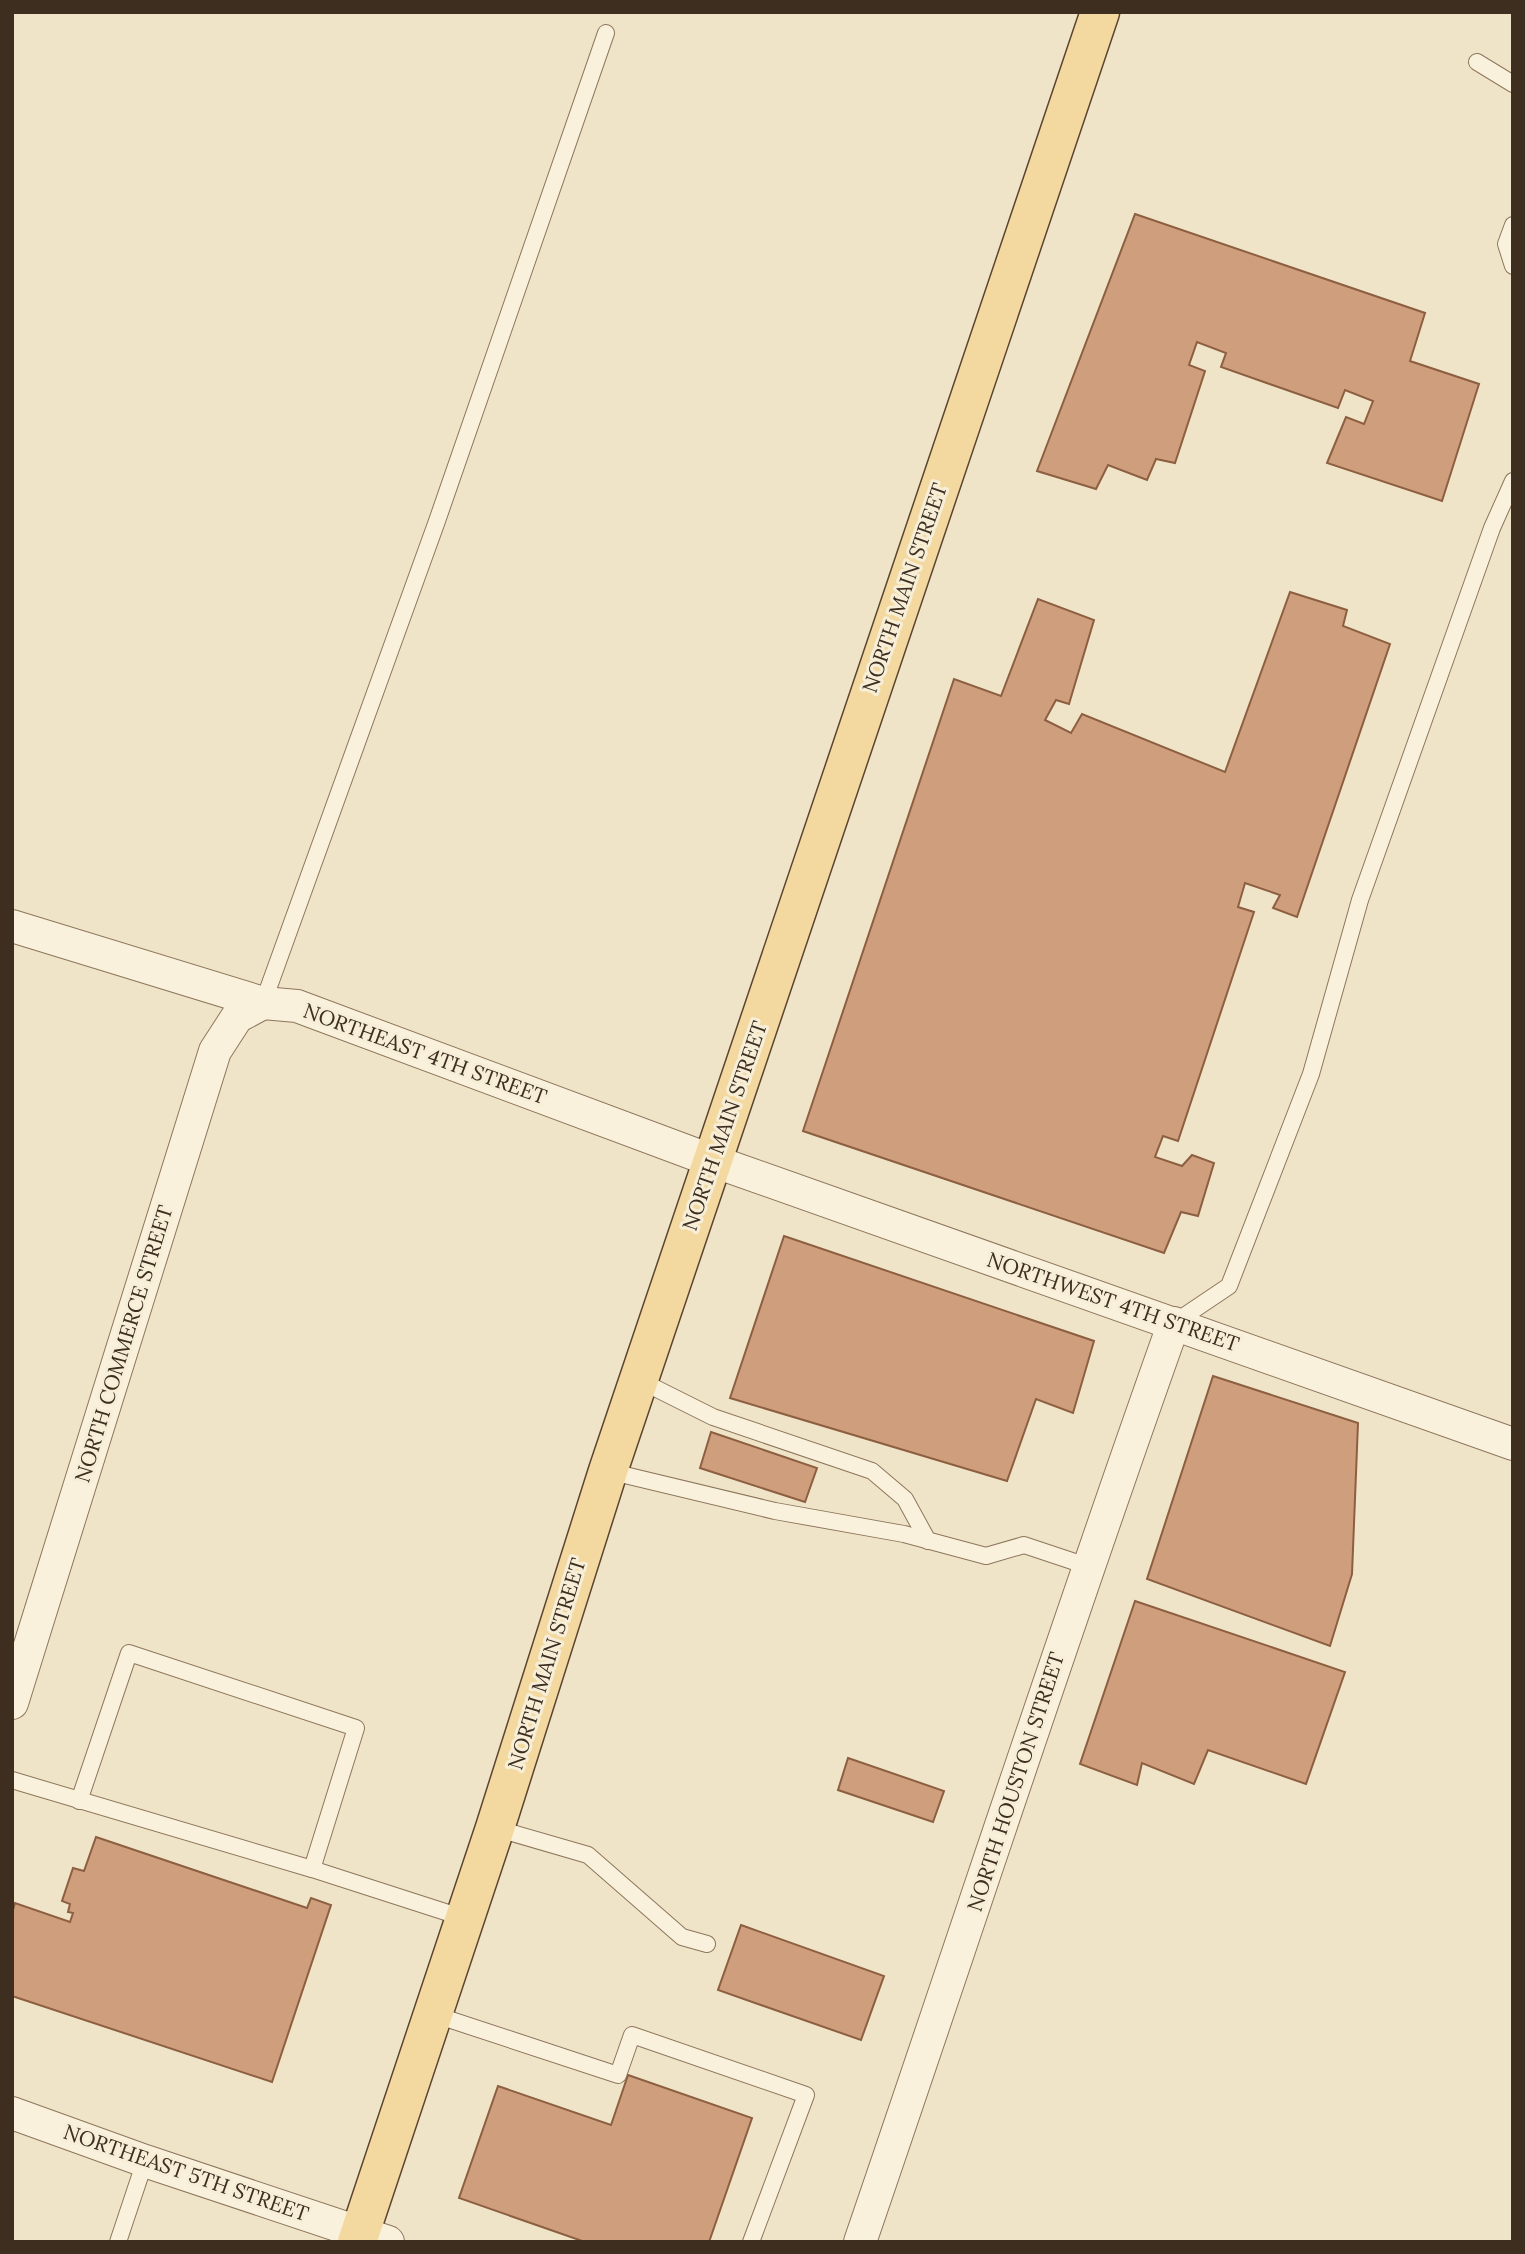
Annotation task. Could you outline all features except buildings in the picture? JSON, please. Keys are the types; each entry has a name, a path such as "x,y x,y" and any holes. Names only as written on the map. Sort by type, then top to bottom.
{"main road":[{"name":"NORTH MAIN STREET","path":"368,2239 433,2014 608,1471 1100,12"}],"street":[{"name":"NORTHEAST 4TH STREET","path":"12,926 263,1003 297,1006 713,1161"},
{"name":"NORTH COMMERCE STREET","path":"12,1703 215,1051 237,1017 263,1003"},
{"name":"NORTHWEST 4TH STREET","path":"713,1161 1513,1444"},
{"name":"NORTH HOUSTON STREET","path":"860,2242 987,1871 1087,1566 1174,1323"},
{"name":"NORTHEAST 5TH STREET","path":"12,2113 368,2239"}],"lane":[{"path":"263,1003 437,521 606,33"},
{"path":"1477,62 1513,84"},
{"path":"1513,225 1506,244 1513,267"},
{"path":"1174,1323 1229,1286 1311,1073 1360,900 1492,528 1513,481"},
{"path":"639,1380 713,1417 872,1471 905,1499 929,1541"},
{"path":"608,1471 775,1511 929,1541 985,1556 1024,1545 1087,1566"},
{"path":"79,1801 129,1653 356,1728 312,1869"},
{"path":"12,1780 312,1869 464,1918"},
{"path":"495,1828 588,1855 682,1937 707,1944"},
{"path":"433,2014 618,2075 632,2035 806,2095 751,2242"},
{"path":"118,2242 145,2161"}]}
